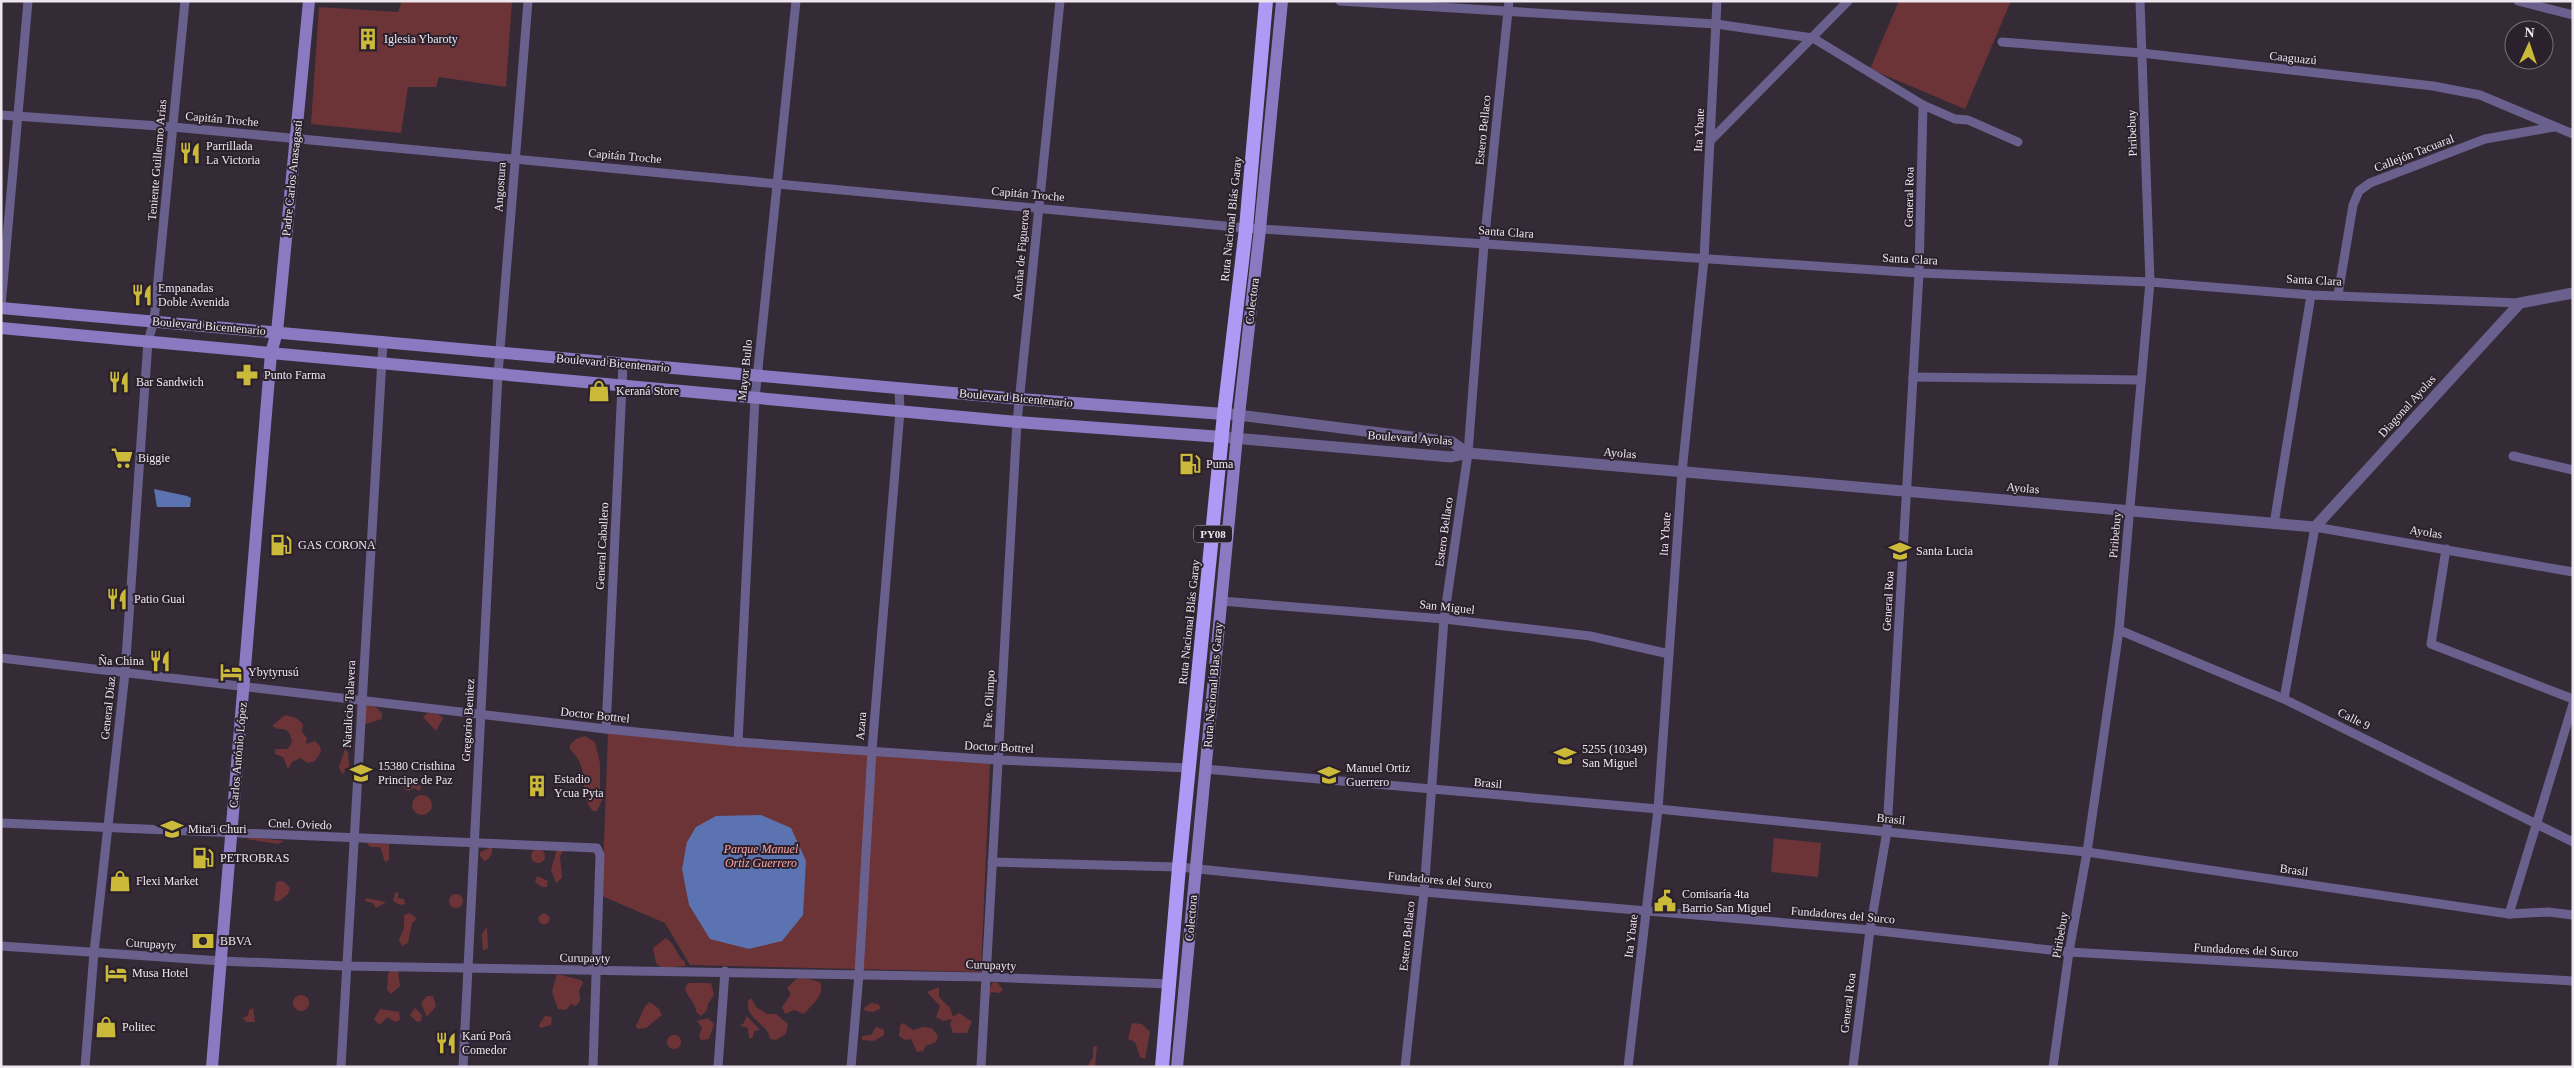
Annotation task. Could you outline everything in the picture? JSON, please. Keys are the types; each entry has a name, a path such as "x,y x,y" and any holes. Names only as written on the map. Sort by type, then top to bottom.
{"highway":[{"name":"Ruta Nacional Blás Garay","path":"1162,1067 1179,867 1224,414 1246,228 1266,1"}],"main road":[{"name":"Padre Carlos Anasagasti","path":"271,353 277,332 309,1"},
{"name":"Colectora","path":"1221,601 1282,1"},
{"name":"Boulevard Bicentenario","path":"1,307 757,376 1020,399 1224,414"},
{"name":"Boulevard Bicentenario","path":"1,328 1017,422 1222,437"},
{"name":"Carlos António López","path":"212,1067 271,353"},
{"name":"Ruta Nacional Blas Garay","path":"1205,769 1221,601"},
{"name":"Colectora","path":"1177,1067 1205,769"}],"street":[{"path":"1,307 28,1"},
{"name":"Teniente Guillermo Arias","path":"154,322 185,1"},
{"name":"Angostura","path":"498,374 528,1"},
{"name":"Mayor Bullo","path":"738,742 755,398 796,1"},
{"name":"Acuña de Figueroa","path":"1017,422 1060,1"},
{"path":"1340,1 1716,24 1813,38 1923,105 1955,119 1968,120 2018,142"},
{"name":"Estero Bellaco","path":"1405,1067 1424,892 1444,619 1468,453 1484,244 1508,1"},
{"name":"Ita Ybate","path":"1628,1067 1658,810 1682,472 1704,259 1712,140 1717,1"},
{"path":"1712,140 1848,1"},
{"name":"Piribebuy","path":"2053,1067 2069,952 2088,852 2119,630 2150,282 2140,1"},
{"path":"2518,1 2573,15"},
{"name":"Caaguazú","path":"2002,42 2141,53 2433,86 2480,95 2573,134"},
{"name":"General Roa","path":"1853,1067 1870,930 1887,831 1919,273 1923,105"},
{"name":"Capitán Troche","path":"1,115 173,126 1246,228"},
{"name":"Callejón Tacuaral","path":"2338,295 2353,205 2359,191 2370,182 2485,139 2554,126"},
{"name":"Santa Clara","path":"1246,228 1919,273 2150,282 2311,295 2520,303 2573,293"},
{"path":"2274,524 2311,295"},
{"name":"Diagonal Ayolas","path":"2315,527 2520,303"},
{"name":"General Díaz","path":"85,1067 94,952 124,673 148,341 154,322"},
{"name":"Natalicio Talavera","path":"341,1067 383,342"},
{"name":"General Caballero","path":"606,730 623,364"},
{"name":"Gregorio Benitez","path":"463,1067 498,374"},
{"path":"1913,378 2141,380"},
{"name":"Azara","path":"851,1067 859,974 872,750 900,411 899,388"},
{"name":"Boulevard Ayolas","path":"1224,414 1452,442 1468,453"},
{"name":"Fte. Olimpo","path":"980,1067 1017,422"},
{"name":"Boulevard Ayolas","path":"1222,437 1451,457 1468,453"},
{"name":"Ayolas","path":"1468,453 2315,527 2573,572"},
{"path":"2513,456 2573,470"},
{"path":"2284,699 2315,527"},
{"path":"2446,549 2431,644 2573,699"},
{"name":"San Miguel","path":"1221,601 1444,619 1590,636 1669,654"},
{"name":"Calle 9","path":"2119,630 2284,699 2573,842"},
{"name":"Doctor Bottrel","path":"1,658 606,730 738,742 998,760 1190,768"},
{"path":"2509,914 2573,704"},
{"name":"Brasil","path":"1205,769 1887,831 2088,852 2509,914 2548,912 2573,915"},
{"name":"Cnel. Oviedo","path":"1,823 597,848 600,855 595,971"},
{"name":"Fundadores del Surco","path":"992,862 1195,868 1424,892 1870,930 2069,952 2573,981"},
{"name":"Curupayty","path":"1,946 221,961 346,966 985,976 1170,984"},
{"path":"592,1067 595,971"},
{"path":"718,1067 724,971"}],"green space":[{"path":"402,1 512,1 506,87 439,77 436,87 408,87 401,133 311,124 319,7 398,12"},
{"path":"1899,1 2011,1 1965,109 1870,69"},
{"path":"372,704 382,713 382,719 365,724 365,706"},
{"path":"428,713 438,714 443,718 436,731 423,717"},
{"path":"285,715 296,718 303,724 302,732 307,738 306,744 315,741 320,746 321,752 315,761 307,763 301,758 292,762 288,769 283,757 275,754 275,749 288,749 292,742 287,730 272,726"},
{"name":"Parque Manuel Ortiz Guerrero","path":"608,733 990,763 981,972 690,965 665,923 602,896"},
{"path":"585,736 595,742 600,763 600,788 604,796 597,811 593,811 588,803 585,796 581,767 570,749 570,745 576,739"},
{"path":"345,749 348,752 349,767 342,774 339,767"},
{"path":"409,777 421,786 420,791 414,788 408,791 404,789 405,781"},
{"path":"422,795 429,798 432,805 429,812 422,815 415,812 412,805 415,798"},
{"path":"253,837 284,841 278,844 246,839"},
{"path":"1774,838 1821,843 1818,877 1771,872"},
{"path":"369,842 389,844 389,860 385,862 380,847 371,847 367,844"},
{"path":"492,847 491,856 484,861 480,856 480,852"},
{"path":"538,849 543,851 545,856 543,861 538,863 533,861 531,856 533,851"},
{"path":"557,849 564,850 560,856 562,878 556,883 551,870"},
{"path":"537,876 548,881 547,887 542,887 535,882"},
{"path":"280,881 290,888 288,894 278,902 274,900 276,883"},
{"path":"398,892 398,898 404,899 405,904 400,905 393,901 395,893"},
{"path":"453,894 459,894 463,901 459,908 453,908 449,904 449,898"},
{"path":"366,898 386,902 376,908 373,903 365,901"},
{"path":"410,913 417,919 412,923 408,943 402,946 399,940 404,928 404,915"},
{"path":"544,913 550,919 544,925 538,919"},
{"path":"487,927 488,948 483,951 482,934"},
{"path":"666,938 672,943 685,962 685,966 662,968 656,963 653,948"},
{"path":"391,970 398,970 400,986 391,994 387,990 388,974"},
{"path":"557,974 581,980 583,983 579,990 579,1003 575,1006 571,1004 566,1010 558,1009 552,992"},
{"path":"804,978 820,982 821,991 819,995 814,1004 804,1014 794,1010 785,1014 782,1007 791,994 787,988 796,979"},
{"path":"993,982 998,983 1003,990 999,993 991,992 989,999 987,994"},
{"path":"688,983 711,983 714,995 708,1004 707,1010 701,1016 696,1012 695,1006 685,989"},
{"path":"939,987 939,997 950,1008 953,1017 959,1013 972,1022 967,1033 953,1033 950,1024 952,1019 943,1021 936,1017 940,1006 927,992"},
{"path":"301,995 307,997 309,1003 307,1009 301,1011 295,1009 293,1003 295,997"},
{"path":"427,996 433,996 436,1006 427,1017 421,1003"},
{"path":"751,998 756,1007 767,1014 776,1014 788,1024 786,1034 776,1040 770,1039 765,1029 750,1013 748,1001"},
{"path":"650,1002 659,1009 662,1015 646,1028 638,1029 636,1026 645,1006"},
{"path":"871,1003 878,1004 881,1008 873,1012 865,1011 864,1008"},
{"path":"253,1008 255,1022 247,1022 242,1018 248,1016 249,1010"},
{"path":"415,1008 422,1015 421,1021 417,1022 410,1015"},
{"path":"380,1009 399,1012 400,1020 395,1022 387,1017 381,1024 377,1023 374,1019"},
{"path":"545,1016 552,1017 551,1025 540,1028 539,1025"},
{"path":"747,1016 760,1030 754,1031 753,1037 749,1039 748,1028 739,1025 743,1024"},
{"path":"708,1018 714,1024 709,1039 701,1040 699,1036 702,1028 697,1021"},
{"path":"903,1023 913,1030 923,1027 932,1028 938,1036 936,1042 926,1046 923,1051 917,1052 911,1039 905,1040 899,1036 900,1026"},
{"path":"1132,1023 1142,1024 1150,1032 1145,1059 1140,1057 1135,1042 1128,1039"},
{"path":"876,1027 884,1030 884,1035 874,1041 862,1040 862,1036 871,1035"},
{"path":"671,1035 677,1035 681,1042 677,1049 671,1049 667,1045 667,1039"},
{"path":"1097,1046 1095,1067 1087,1067 1093,1057 1093,1047"}],"water":[{"path":"154,489 191,498 190,507 157,507"},
{"path":"761,815 791,828 806,861 803,915 782,941 749,949 710,939 689,905 682,869 687,842 696,827 716,816"}],"place":[{"name":"Iglesia Ybaroty","path":"368,39"},
{"name":"Parrillada La Victoria","path":"190,153"},
{"name":"Empanadas Doble Avenida","path":"142,295"},
{"name":"Punto Farma","path":"247,375"},
{"name":"Bar Sandwich","path":"119,382"},
{"name":"Keraná Store","path":"599,391"},
{"name":"Biggie","path":"122,458"},
{"name":"Puma","path":"1190,464"},
{"name":"GAS CORONA","path":"281,545"},
{"name":"Santa Lucia","path":"1900,551"},
{"name":"Patio Guai","path":"117,599"},
{"name":"Ña China","path":"160,661"},
{"name":"Ybytyrusú","path":"231,672"},
{"name":"5255 (10349) San Miguel","path":"1565,756"},
{"name":"15380 Cristhina Principe de Paz","path":"361,773"},
{"name":"Manuel Ortiz Guerrero","path":"1329,775"},
{"name":"Estadio Ycua Pyta","path":"537,786"},
{"name":"Mita'i Churi","path":"172,829"},
{"name":"PETROBRAS","path":"203,858"},
{"name":"Flexi Market","path":"120,881"},
{"name":"Comisaría 4ta Barrio San Miguel","path":"1665,901"},
{"name":"BBVA","path":"203,941"},
{"name":"Musa Hotel","path":"116,973"},
{"name":"Politec","path":"106,1027"},
{"name":"Karú Porâ Comedor","path":"446,1043"}]}
